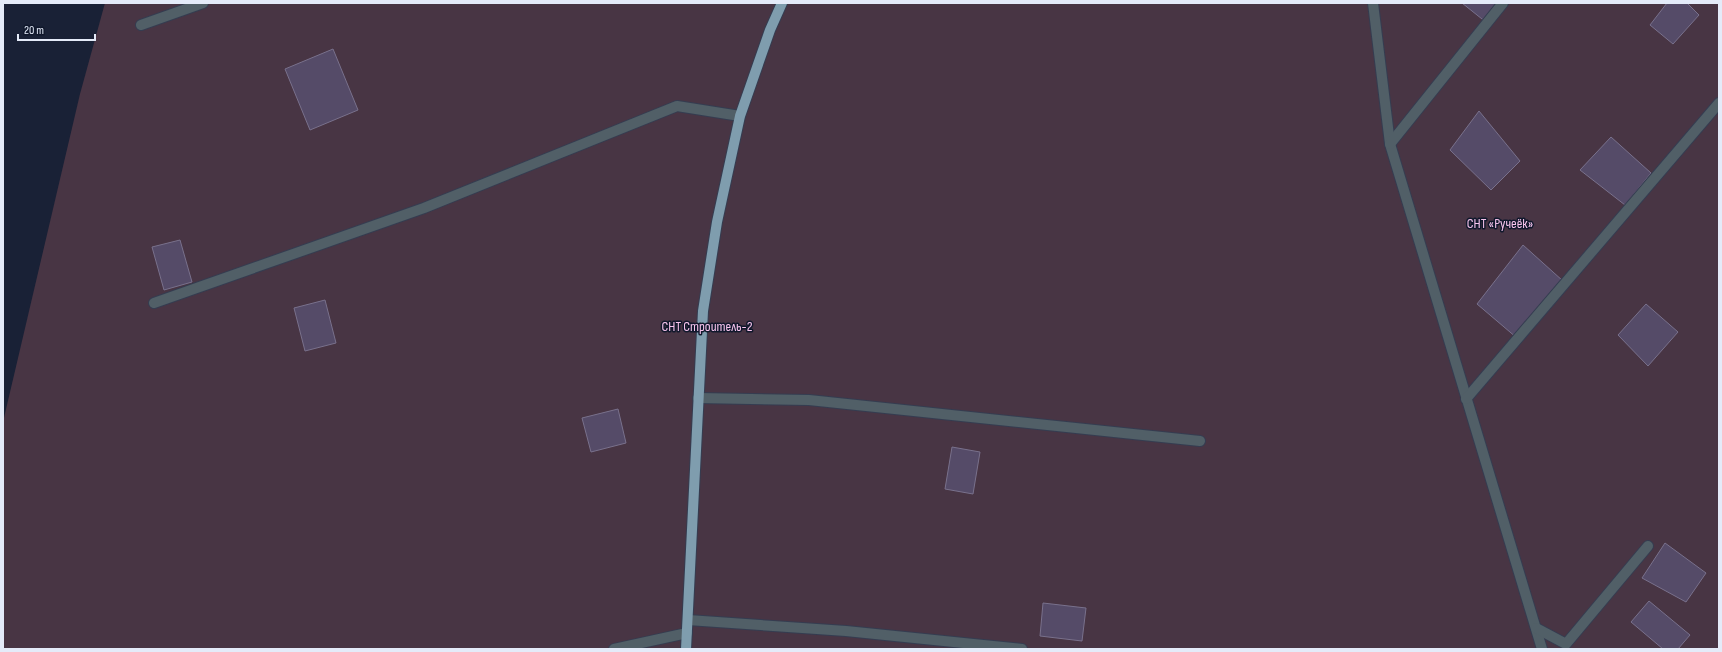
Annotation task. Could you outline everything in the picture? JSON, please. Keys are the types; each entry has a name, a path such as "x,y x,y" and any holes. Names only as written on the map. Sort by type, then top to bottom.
{"main road":[{"path":"686,649 703,311 717,222 740,116 770,30 782,3"}],"lane":[{"path":"141,25 203,3"},
{"path":"1373,3 1390,144 1542,649"},
{"path":"1390,144 1503,3"},
{"path":"1466,399 1719,103"},
{"path":"154,303 424,208 676,106 740,116"},
{"path":"698,398 809,400 1200,441"},
{"path":"1536,628 1566,644 1648,546"},
{"path":"688,620 846,631 1022,649"},
{"path":"614,649 687,633"}],"green space":[{"name":"СНТ Строитель-2","path":"105,3 1719,3 1719,649 3,649 3,422 80,94"}],"building":[{"path":"1462,3 1503,3 1487,23"},
{"path":"1667,3 1687,3 1699,15 1673,44 1650,25"},
{"path":"333,49 358,110 310,130 285,69"},
{"path":"1479,111 1520,161 1491,190 1450,150"},
{"path":"1611,137 1651,173 1625,205 1580,170"},
{"path":"180,240 192,282 164,290 152,247"},
{"path":"1523,245 1563,281 1517,338 1477,304"},
{"path":"325,300 336,343 305,351 294,308"},
{"path":"1646,304 1678,332 1648,366 1618,335"},
{"path":"618,409 626,443 591,452 582,418"},
{"path":"952,447 980,452 973,494 945,489"},
{"path":"1665,543 1706,573 1686,602 1642,578"},
{"path":"1649,601 1690,635 1678,649 1663,649 1631,622"},
{"path":"1043,603 1086,608 1082,641 1040,636"}],"park label":[{"name":"СНТ «Ручеёк»","path":"1500,223"}]}
